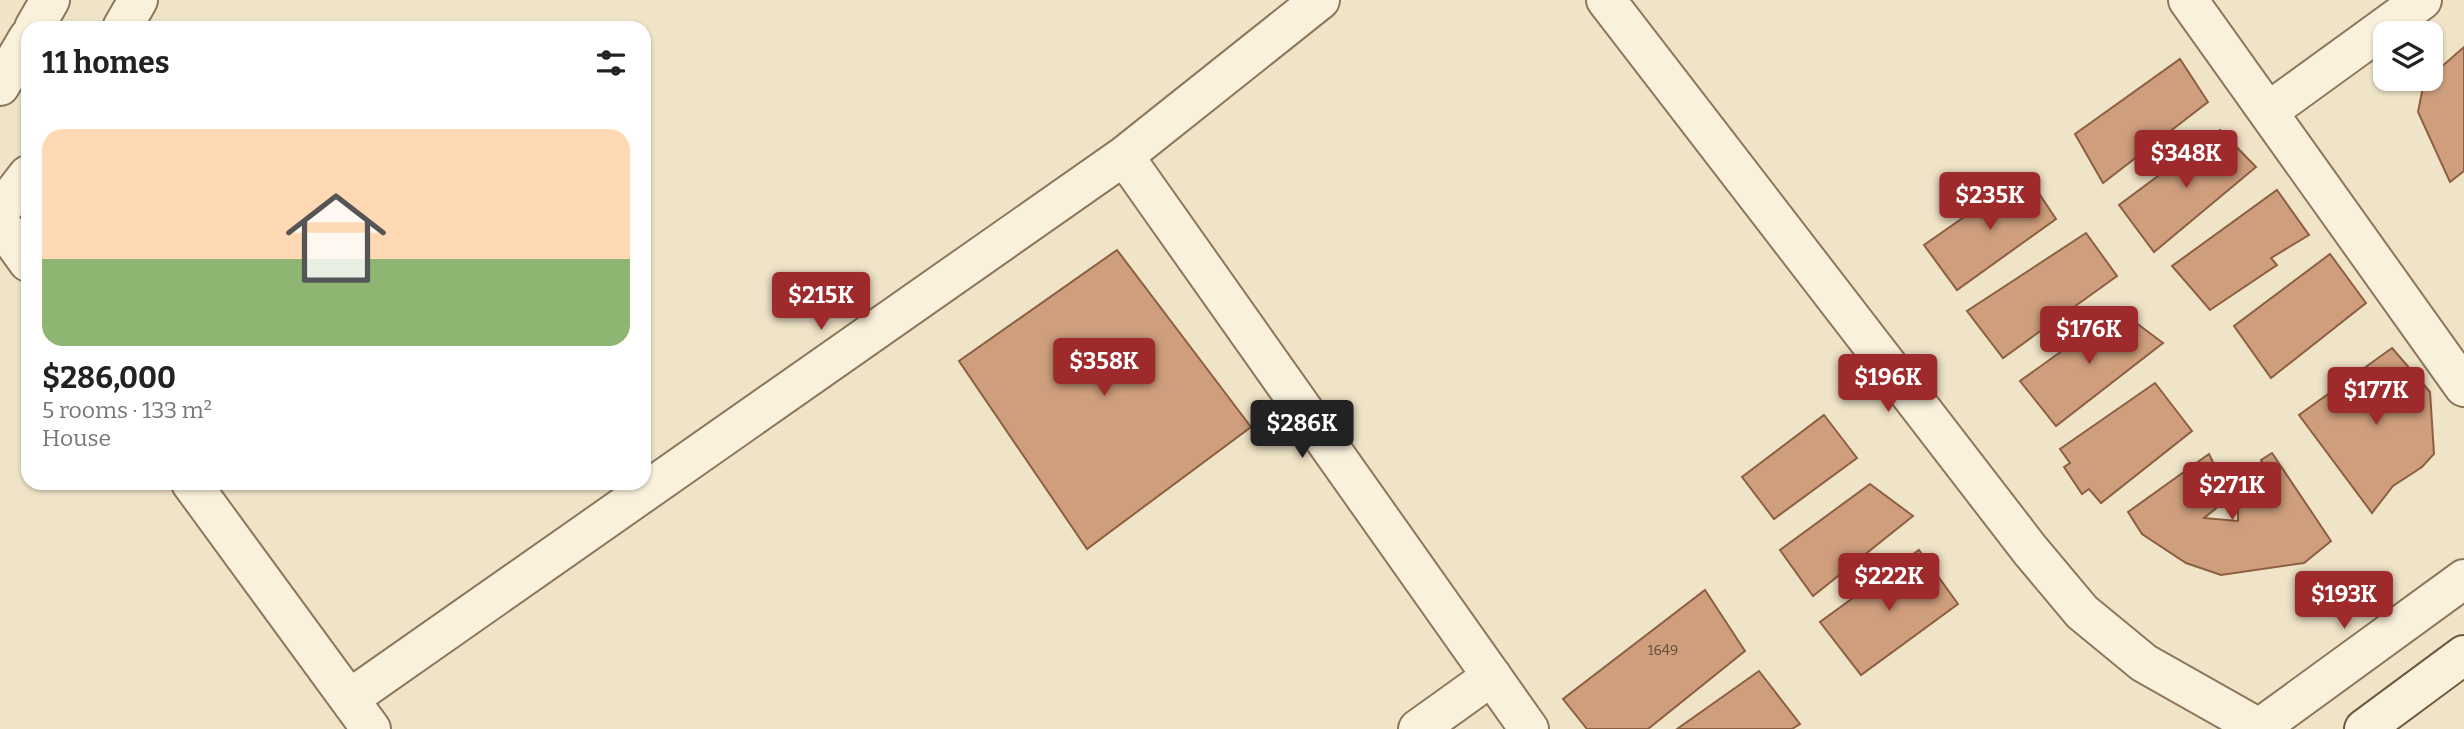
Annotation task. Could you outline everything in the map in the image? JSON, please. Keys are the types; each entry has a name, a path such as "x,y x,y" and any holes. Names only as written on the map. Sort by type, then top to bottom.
{"street":[{"path":"38,21 50,0"},
{"path":"126,21 138,0"},
{"path":"651,487 1124,156 1320,0"},
{"path":"1606,0 2030,550 2082,612 2144,663 2258,729 2464,579"},
{"path":"2188,0 2464,387"},
{"path":"2269,111 2422,0"},
{"path":"0,86 21,50"},
{"path":"1124,156 1529,729"},
{"path":"0,211 21,184"},
{"path":"0,223 21,252"},
{"path":"196,490 371,729"},
{"path":"349,699 647,490"},
{"path":"2364,729 2464,655"},
{"path":"1418,729 1492,676"}],"building":[{"path":"2464,47 2464,171 2450,182 2418,112 2422,91 2443,91 2443,65"},
{"path":"2180,59 2208,102 2103,183 2075,134"},
{"path":"2220,130 2256,167 2154,252 2119,205"},
{"path":"2026,174 2056,219 1957,290 1924,245"},
{"path":"2277,190 2309,235 2271,258 2277,265 2210,310 2172,266"},
{"path":"2086,233 2117,276 2003,358 1967,311"},
{"path":"1117,250 1251,427 1087,549 959,361"},
{"path":"2330,254 2366,303 2271,378 2234,326"},
{"path":"2119,310 2163,343 2056,426 2020,381"},
{"path":"2392,348 2430,392 2434,454 2422,467 2393,486 2372,513 2299,415"},
{"path":"2155,383 2192,431 2101,503 2089,489 2082,494 2064,467 2070,463 2060,449"},
{"path":"1824,415 1857,458 1774,519 1742,477"},
{"path":"2272,453 2331,541 2304,563 2221,575 2186,563 2142,534 2128,512 2209,454 2230,497 2204,518 2238,521 2238,499 2266,480 2257,471 2264,466 2261,460"},
{"path":"1870,484 1913,516 1813,596 1780,550"},
{"path":"1919,550 1958,604 1861,675 1820,622"},
{"path":"1705,590 1745,651 1648,729 1587,729 1563,699"},
{"path":"1759,671 1800,724 1792,729 1677,729"}]}
